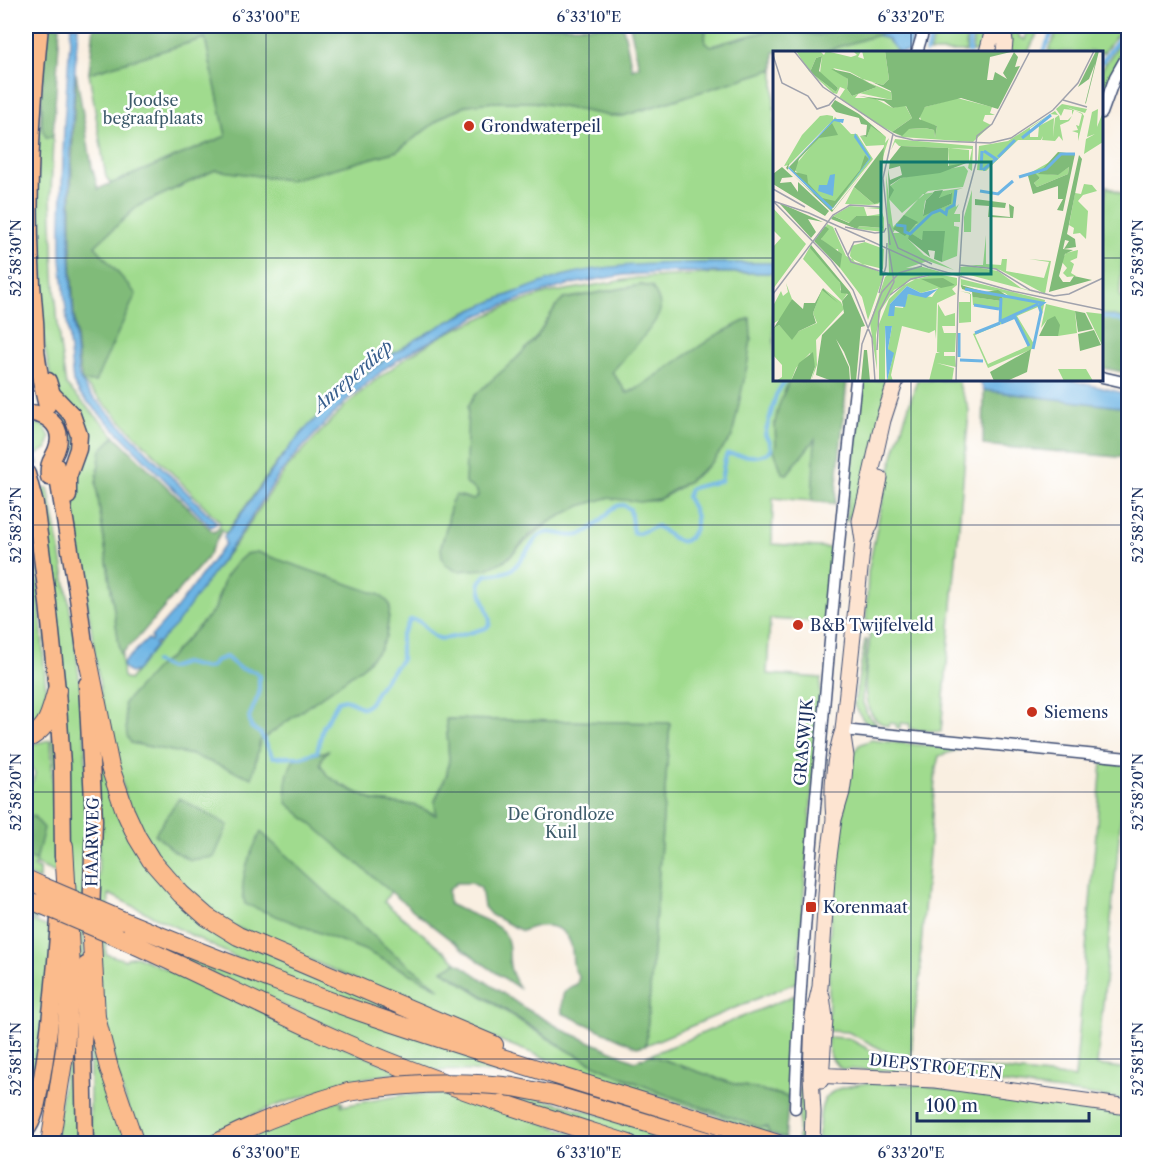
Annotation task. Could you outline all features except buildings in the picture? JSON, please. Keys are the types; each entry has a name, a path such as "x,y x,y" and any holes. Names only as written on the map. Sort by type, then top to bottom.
{"highway":[{"path":"85,645 110,767 125,811 151,860 180,894 207,917 238,936 275,954 491,1043 541,1070"},
{"path":"26,739 40,731 46,724 57,690"},
{"path":"50,1143 65,1049 71,968 64,846"},
{"path":"32,891 121,929 253,1001 404,1068 497,1102 629,1143"},
{"path":"91,921 96,1017 109,1068 135,1143"},
{"path":"121,929 196,951 358,1011 776,1143"},
{"path":"214,1143 255,1123 296,1107 348,1092 421,1083 470,1083 513,1087 576,1101 717,1143"}],"main road":[{"path":"40,26 29,163 30,270 37,336 54,405"},
{"path":"987,51 994,26"},
{"path":"1002,26 1004,51"},
{"name":"GRASWIJK","path":"812,1143 813,1112 819,1092 813,1017 820,987 824,908 834,819 831,793 835,756 843,730 863,541 861,521 884,420 896,381"},
{"name":"GRASWIJK","path":"863,541 871,523 886,449 905,381"},
{"path":"26,404 54,405 72,416 79,435 78,449 58,468 42,474 26,474"},
{"path":"26,413 43,416 56,426 59,436 58,447 50,460 58,468"},
{"name":"HAARWEG","path":"58,468 56,514 69,541 85,645 94,820 91,921 86,962 83,1047 85,1143"},
{"name":"HAARWEG","path":"26,474 35,504 57,690 64,846 57,961 51,1014 33,1118 26,1130"},
{"name":"HAARWEG","path":"26,496 38,536"},
{"name":"DIEPSTROETEN","path":"816,1075 912,1078 1128,1107"}],"street":[{"path":"917,51 925,26"},
{"path":"1103,105 1128,54"},
{"path":"1103,377 1128,383"},
{"name":"GRASWIJK","path":"795,1108 814,816 838,537 856,381"},
{"path":"843,730 1128,758"}],"green space":[{"path":"47,26 60,26 53,136 47,138 42,129 41,98"},
{"path":"94,26 623,26 632,69 639,66 630,26 706,26 705,41 711,46 779,28 819,35 847,26 907,26 825,51 773,51 773,69 623,116 534,102 467,105 444,116 397,151 355,163 289,180 215,170 138,206 95,246 136,294 95,382 82,381 72,282 72,163 76,73 98,189 226,136 205,38 89,73"},
{"path":"706,26 847,26 819,35 779,28 711,46 705,41"},
{"path":"939,26 967,26 966,51 929,51"},
{"path":"974,26 985,26 983,51 972,51"},
{"path":"1012,26 1020,26 1019,37 1025,40 1028,26 1041,26 1028,51 1008,51"},
{"path":"1059,26 1124,26 1103,54 1103,51 1048,51"},
{"path":"1128,30 1128,45 1103,89 1103,68"},
{"path":"877,35 887,39 897,51 825,51"},
{"name":"Joodse begraafplaats","path":"205,38 226,136 111,184 106,177 89,73"},
{"path":"773,69 773,263 689,263 593,270 562,276 462,314 389,356 361,377 322,412 278,461 225,533 219,528 220,522 82,381 96,382 95,246 138,206 215,170 289,180 397,151 444,116 467,105 534,102 623,116"},
{"path":"41,98 44,133 47,138 53,136 51,195 54,274 59,339 66,385 115,436 101,450 96,484 122,658 122,674 129,680 237,542 286,469 345,406 407,357 443,335 508,306 548,293 637,278 723,273 773,273 773,381 789,381 775,423 775,450 787,474 816,438 812,501 773,498 772,544 832,548 825,622 770,619 767,674 821,678 797,982 646,1045 670,723 446,719 449,759 447,774 435,801 437,815 414,805 374,801 342,785 327,775 320,764 326,751 294,759 287,803 391,891 384,902 457,962 443,971 540,1034 600,1067 678,1099 759,1127 768,1128 769,1133 747,1128 713,1114 570,1068 447,1020 227,923 176,883 129,810 103,708 70,487 79,457 52,383 45,350 41,315 43,276 40,221 36,203","holes":["641,285 652,287 655,321 612,372 627,393 751,337 739,387 711,462 687,482 659,499 639,501 612,497 577,506 539,530 506,560 441,547 451,502 462,496 473,500 478,496 477,491 465,483 467,458 517,358 536,338 556,306 564,299","257,552 390,608 386,636 364,666 260,741 252,777 192,755 131,743 156,668 170,657 215,609 218,596 236,563 246,555"]},
{"path":"1107,186 1125,196 1120,297 1128,298 1128,319 1103,314 1103,210"},
{"path":"641,285 652,287 659,301 660,310 647,333 612,372 627,393 635,390 715,336 750,318 751,337 748,361 732,437 712,462 687,482 659,499 640,502 607,498 580,506 530,535 506,560 487,569 456,571 446,565 442,558 441,547 451,502 456,495 473,500 478,496 477,491 465,483 468,406 475,395 536,338 556,306 564,299"},
{"path":"26,308 38,387 26,388"},
{"path":"1103,314 1128,319 1128,373 1103,368"},
{"path":"789,381 847,381 835,504 812,501 815,439 787,474 782,473 774,450 778,408"},
{"path":"864,381 892,381 860,505 845,522"},
{"path":"917,381 959,381 969,411 941,732 910,729 910,724 900,723 900,728 897,728 896,724 889,723 888,726 877,721 870,712 866,700 865,687 870,636 868,635 869,621 866,621 868,572 894,453"},
{"path":"984,390 1128,408 1128,458 983,445"},
{"path":"31,422 44,426 50,437 47,448 35,456 38,464 26,463 26,433 32,431"},
{"path":"115,436 212,531 219,528 222,530 206,559 123,652 122,656 96,484 101,450"},
{"path":"48,488 74,638 86,751 87,853 79,1069 79,1143 55,1143 72,1018 36,490"},
{"path":"26,514 39,590 46,693 42,713 26,730"},
{"path":"257,552 380,595 389,603 390,608 386,636 380,649 364,666 260,741 252,778 192,755 131,743 127,736 124,703 215,609 225,577 236,563 246,554"},
{"path":"865,640 867,640 862,700 867,714 880,728 864,721 854,705"},
{"name":"De Grondloze Kuil","path":"446,719 670,723 646,1045 637,1047 562,1013 563,995 567,989 577,984 579,977 573,966 570,941 560,930 538,926 522,931 491,915 484,907 481,888 472,883 456,883 448,891 449,904 486,920 504,933 508,945 509,962 519,988 429,923 287,803 286,780 294,759 328,751 320,764 327,775 341,785 374,801 414,805 436,815 435,801 447,774 449,759"},
{"path":"51,740 56,873 35,864 34,867 39,869 39,880 26,874 26,856 35,817 26,814 26,789 33,781 35,773 30,767 26,769 26,745"},
{"path":"871,740 960,749 939,756 936,768 920,959 921,977 914,1020 911,1060 906,1062 848,1032 828,1031 828,954 834,883 851,756 859,745"},
{"path":"98,752 183,902 488,1046 267,973 109,894 106,954 126,960 136,956 402,1072 340,1082 340,1085 247,1117 198,1143 139,1143 99,1016"},
{"path":"1102,763 1126,765 1097,1065 1128,1069 1128,1100 937,1075 939,1063 1075,1078"},
{"path":"179,798 228,825 214,857 190,860 174,851 155,834"},
{"path":"26,814 34,817 44,828 36,861 26,856"},
{"path":"261,832 388,949 440,989 364,950 245,904 244,877 249,857"},
{"path":"26,908 37,913 37,920 31,918 30,920 53,929 43,1038 26,1121"},
{"path":"121,924 538,1079 483,1072 427,1071 123,933"},
{"path":"457,962 523,1007 565,1031 635,1061 650,1055 731,1083 789,1097 785,1139 769,1133 767,1127 759,1127 661,1093 569,1051 443,970"},
{"path":"795,995 789,1097 731,1083 650,1055"},
{"path":"90,1010 130,1143 90,1143"},
{"path":"827,1037 848,1038 910,1070 909,1072 842,1069 832,1059"},
{"path":"867,1083 922,1085 1128,1116 1128,1143 818,1144 820,1116 825,1099 839,1089"},
{"path":"804,1087 806,1143 798,1144 800,1088"},
{"path":"447,1093 487,1109 489,1105 605,1144 225,1144 339,1100 343,1103 342,1106 403,1095"},
{"path":"527,1095 702,1143 641,1143 603,1133 511,1098 512,1096 526,1099"}],"water":[{"path":"71,26 78,26 71,134 70,205 71,277 79,377 88,392 217,523 211,527 80,394 73,382 61,259 64,125"},
{"path":"907,26 916,26 908,51 897,51 887,39 877,35"},
{"path":"773,263 773,273 676,272 624,275 571,284 523,298 479,315 412,351 387,367 347,400 302,448 281,472 176,625 158,643 154,644 156,646 136,671 130,673 123,667 124,662 148,639 151,641 151,637 176,609 225,544 224,536 290,446 324,410 374,368 429,332 488,303 551,279 578,272 641,265"},
{"path":"980,381 1074,381 1128,394 1128,408 984,390"}],"waterway":[{"path":"926,51 935,26"},
{"path":"969,51 970,26"},
{"path":"1024,31 1025,26"},
{"path":"1043,51 1055,26"},
{"path":"1103,61 1128,26"},
{"name":"Anreperdiep","path":"1103,316 1128,322"},
{"path":"155,662 169,668 184,663 205,668 226,657 239,668 256,672 259,676 259,694 249,717 251,727 261,734 273,757 302,757 317,752 323,727 338,701 345,699 364,708 401,660 401,636 410,620 419,621 434,636 442,639 486,628 490,624 490,619 481,593 480,582 486,575 503,573 513,568 539,536 548,533 580,535 595,526 616,506 623,505 630,509 633,532 637,534 657,526 677,540 688,539 696,523 695,513 687,497 690,489 721,481 727,454 756,456 771,450 770,442 765,435 776,395 784,381"}],"place":[{"name":"Grondwaterpeil","path":"469,126"},
{"name":"B&B Twijfelveld","path":"798,625"},
{"name":"Siemens","path":"1032,712"},
{"name":"Korenmaat","path":"811,907"}]}
